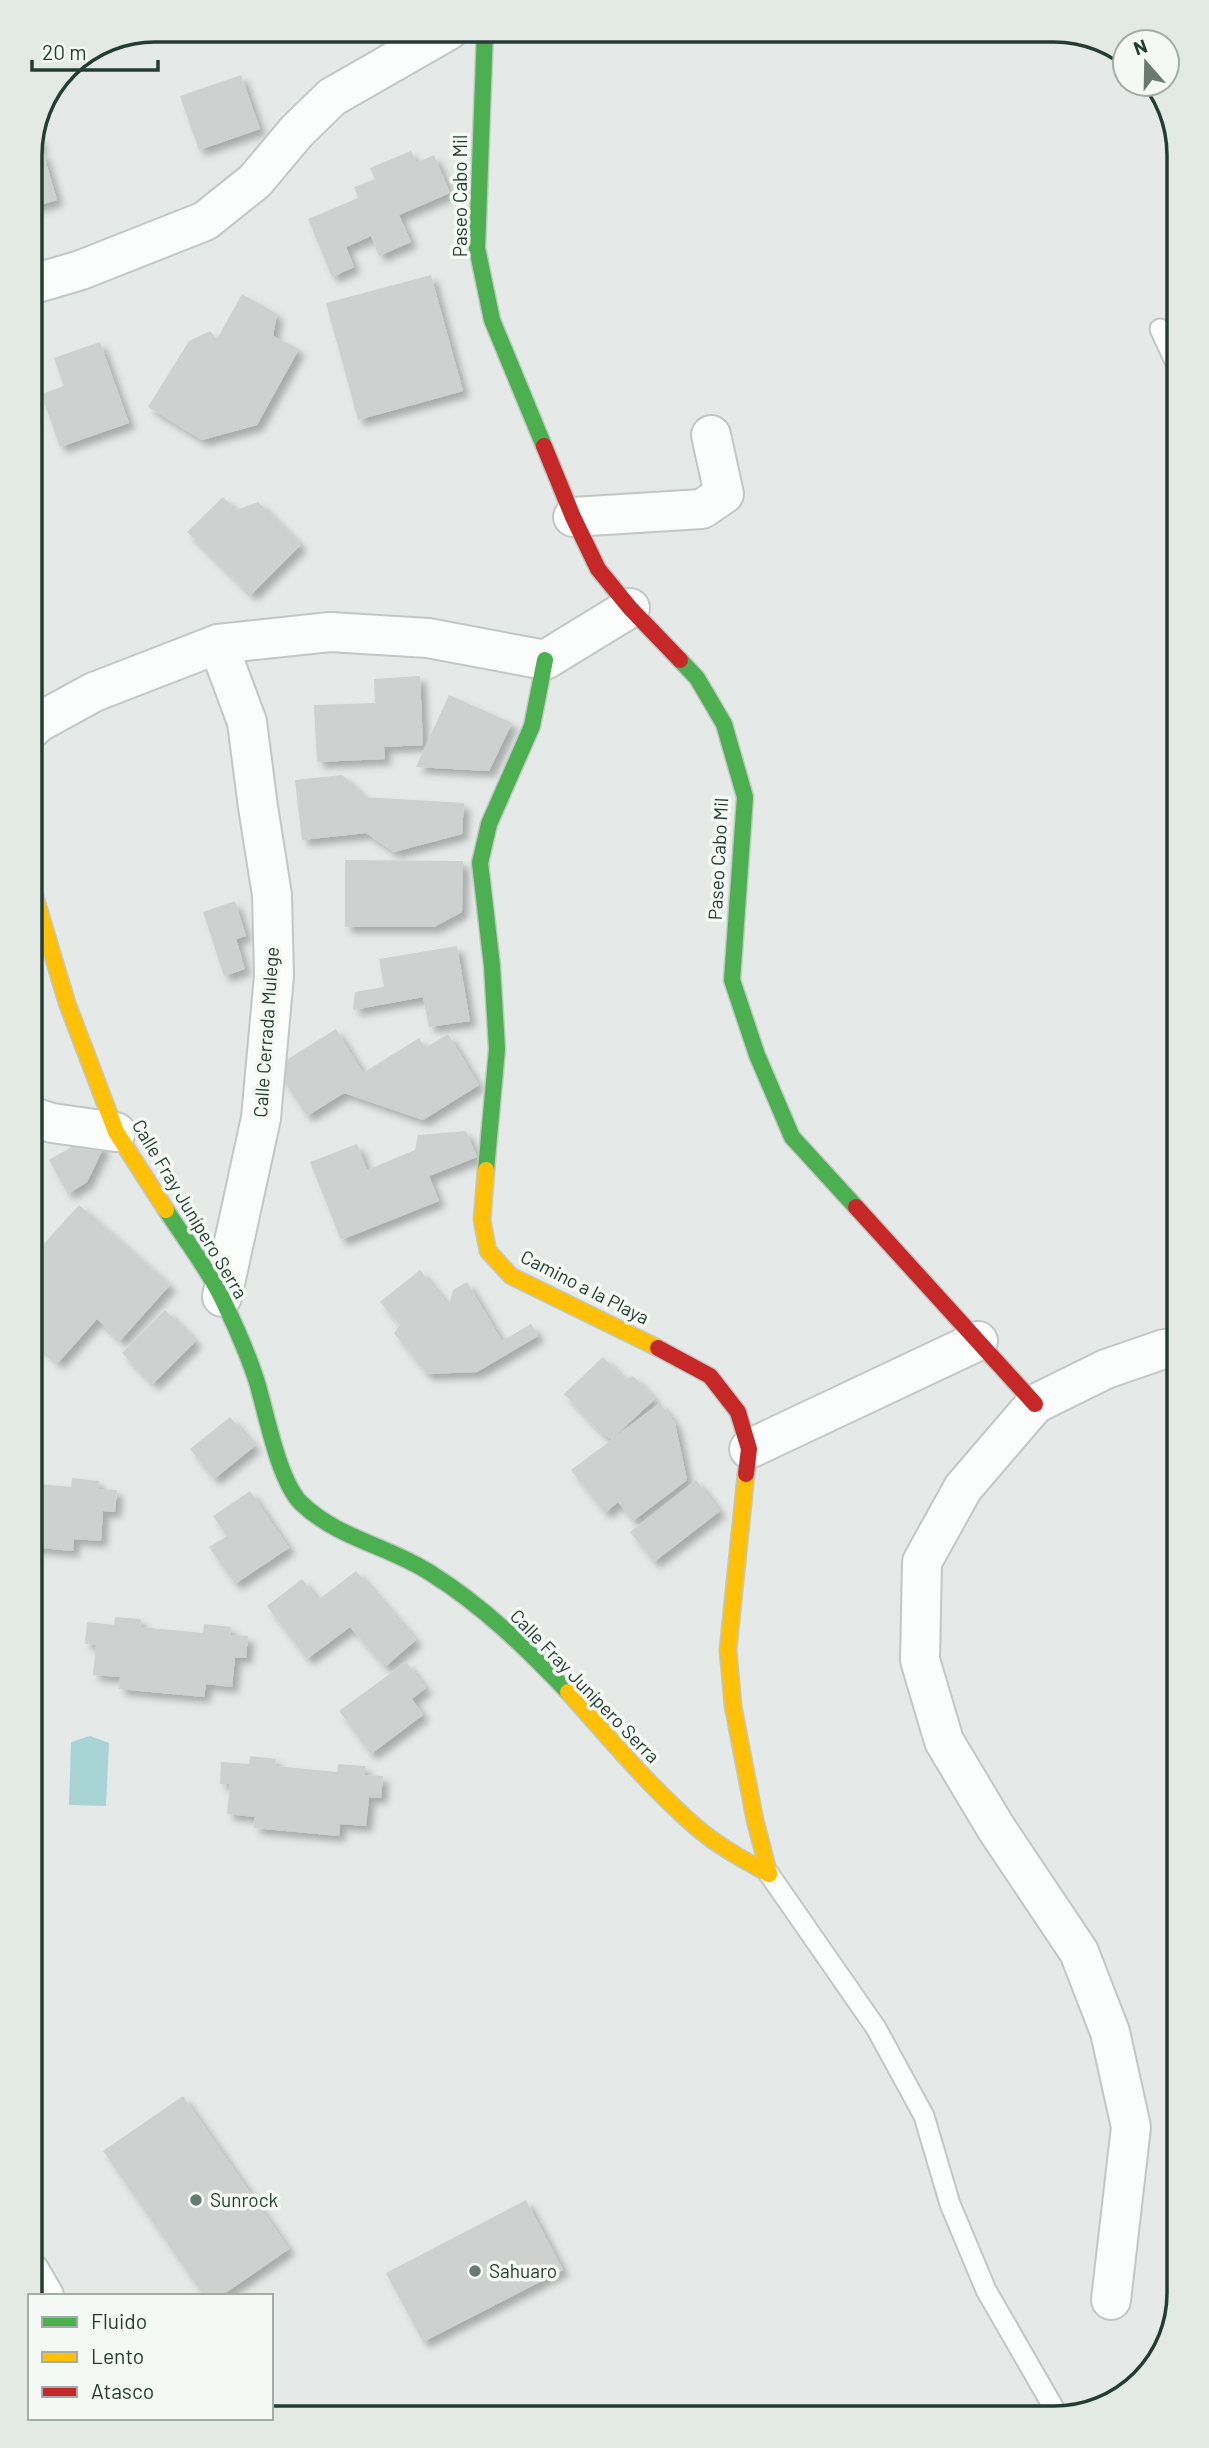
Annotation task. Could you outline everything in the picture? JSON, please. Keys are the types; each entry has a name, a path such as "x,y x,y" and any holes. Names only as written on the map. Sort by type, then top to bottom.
{"street":[{"path":"42,281 81,270 205,221 255,181 297,131 332,97 428,42"},
{"name":"Paseo Cabo Mil","path":"484,42 477,248 492,320 573,517 598,569 630,608 697,678 724,724 744,797 733,980 757,1055 792,1137 1035,1404"},
{"path":"573,517 702,509 724,494 712,435"},
{"path":"42,720 94,692 218,644 330,632 428,638 545,660 630,608"},
{"name":"Calle Cerrada Mulege","path":"218,644 247,722 272,895 274,976 261,1118 222,1297"},
{"name":"Camino a la Playa","path":"545,660 532,726 489,824 480,863 492,967 497,1049 482,1220 488,1251 511,1276 710,1376 738,1412 749,1450 728,1650 733,1706 755,1821 769,1874"},
{"name":"Calle Fray Junípero Serra","path":"42,925 67,1003 116,1132 222,1297 255,1377 283,1470 299,1500 328,1526 431,1573 485,1613 520,1643 649,1783 697,1828 731,1853 769,1874"},
{"path":"42,1120 116,1132"},
{"path":"749,1450 978,1342"},
{"path":"1111,2300 1131,2127 1110,2032 1079,1952 996,1828 944,1741 920,1660 922,1562 963,1488 1035,1404 1106,1369 1167,1349"}],"lane":[{"path":"1160,329 1167,344"},
{"path":"769,1874 876,2028 924,2116 950,2204 986,2290 1053,2406"}],"water":[{"path":"90,1736 109,1743 106,1806 69,1805 71,1742"}],"building":[{"path":"241,75 260,129 199,150 180,96"},
{"path":"411,151 416,163 434,155 450,193 399,215 411,242 379,256 371,236 346,247 354,267 332,277 308,219 358,198 354,187 375,179 370,168"},
{"path":"42,152 57,200 42,204"},
{"path":"431,275 463,391 358,420 326,303"},
{"path":"242,294 277,314 273,336 299,349 257,425 202,440 148,407 189,341 210,331 217,339"},
{"path":"100,342 129,423 60,447 42,397 42,394 64,386 54,358"},
{"path":"223,497 236,510 258,502 301,545 251,595 187,532"},
{"path":"420,676 423,745 384,747 385,759 317,762 314,705 375,703 374,679"},
{"path":"449,695 512,723 489,771 416,767"},
{"path":"342,775 364,797 464,803 462,834 394,852 366,833 302,840 295,780"},
{"path":"345,860 463,861 462,912 434,927 345,927"},
{"path":"235,901 246,936 236,939 245,969 224,976 203,912"},
{"path":"457,946 470,1021 429,1027 423,997 353,1010 355,992 384,987 379,959"},
{"path":"336,1029 363,1073 419,1038 425,1048 448,1034 479,1085 423,1120 344,1093 307,1116 275,1067"},
{"path":"466,1131 477,1157 429,1176 439,1201 341,1240 310,1162 357,1144 367,1170 415,1150 418,1135"},
{"path":"87,1138 104,1147 87,1182 68,1194 49,1160"},
{"path":"79,1205 170,1285 120,1341 97,1319 58,1363 42,1349 42,1246"},
{"path":"420,1270 449,1306 453,1290 467,1282 502,1341 531,1324 538,1336 477,1372 427,1374 394,1333 400,1325 380,1302"},
{"path":"165,1310 196,1341 153,1384 122,1353"},
{"path":"603,1357 624,1379 633,1376 655,1399 614,1437 660,1403 675,1423 687,1480 633,1521 618,1502 605,1513 571,1470 613,1439 603,1435 564,1394"},
{"path":"230,1417 255,1446 214,1479 190,1449"},
{"path":"72,1478 99,1481 98,1489 117,1490 115,1512 103,1511 101,1541 74,1539 73,1551 42,1548 42,1484 71,1487"},
{"path":"696,1480 720,1511 654,1562 630,1532"},
{"path":"250,1491 289,1548 235,1584 209,1547 227,1536 213,1516"},
{"path":"356,1571 416,1640 385,1667 350,1627 307,1659 267,1606 302,1579 318,1600"},
{"path":"115,1617 141,1619 140,1627 203,1633 204,1624 231,1627 230,1635 248,1636 246,1658 235,1657 232,1687 206,1684 204,1697 119,1689 120,1677 93,1675 96,1645 85,1644 87,1622 114,1625"},
{"path":"406,1662 426,1688 412,1699 423,1715 371,1754 339,1711"},
{"path":"250,1756 276,1759 275,1766 337,1772 338,1764 365,1766 365,1775 383,1776 381,1798 369,1797 366,1826 340,1824 339,1836 254,1828 255,1817 227,1814 230,1784 220,1784 221,1762 249,1764"},
{"name":"Sunrock","path":"183,2096 289,2249 224,2294 203,2294 103,2151"},
{"name":"Sahuaro","path":"526,2200 563,2270 423,2342 386,2273"}],"traffic: fast":[{"path":"485,42 477,248 492,320 544,446"},
{"path":"486,1170 497,1049 492,966 480,863 489,824 532,726 545,660"},
{"path":"680,660 697,678 724,724 745,797 732,980 757,1055 792,1137 856,1207"},
{"path":"166,1210 211,1277 232,1319 256,1379 279,1462 301,1503 331,1525 416,1564 451,1586 504,1629 568,1692"}],"traffic: slow":[{"path":"42,920 67,1003 116,1132 166,1210"},
{"path":"486,1170 482,1220 488,1251 511,1276 658,1348"},
{"path":"746,1474 728,1650 733,1706 755,1820 769,1874"},
{"path":"568,1692 646,1778 696,1827 722,1847 769,1874"}],"traffic: jam":[{"path":"544,446 598,569 630,608 680,660"},
{"path":"856,1207 1035,1404"},
{"path":"658,1348 710,1376 738,1412 749,1449 746,1474"}],"place":[{"name":"Sunrock","path":"196,2200"},
{"name":"Sahuaro","path":"475,2271"}]}
